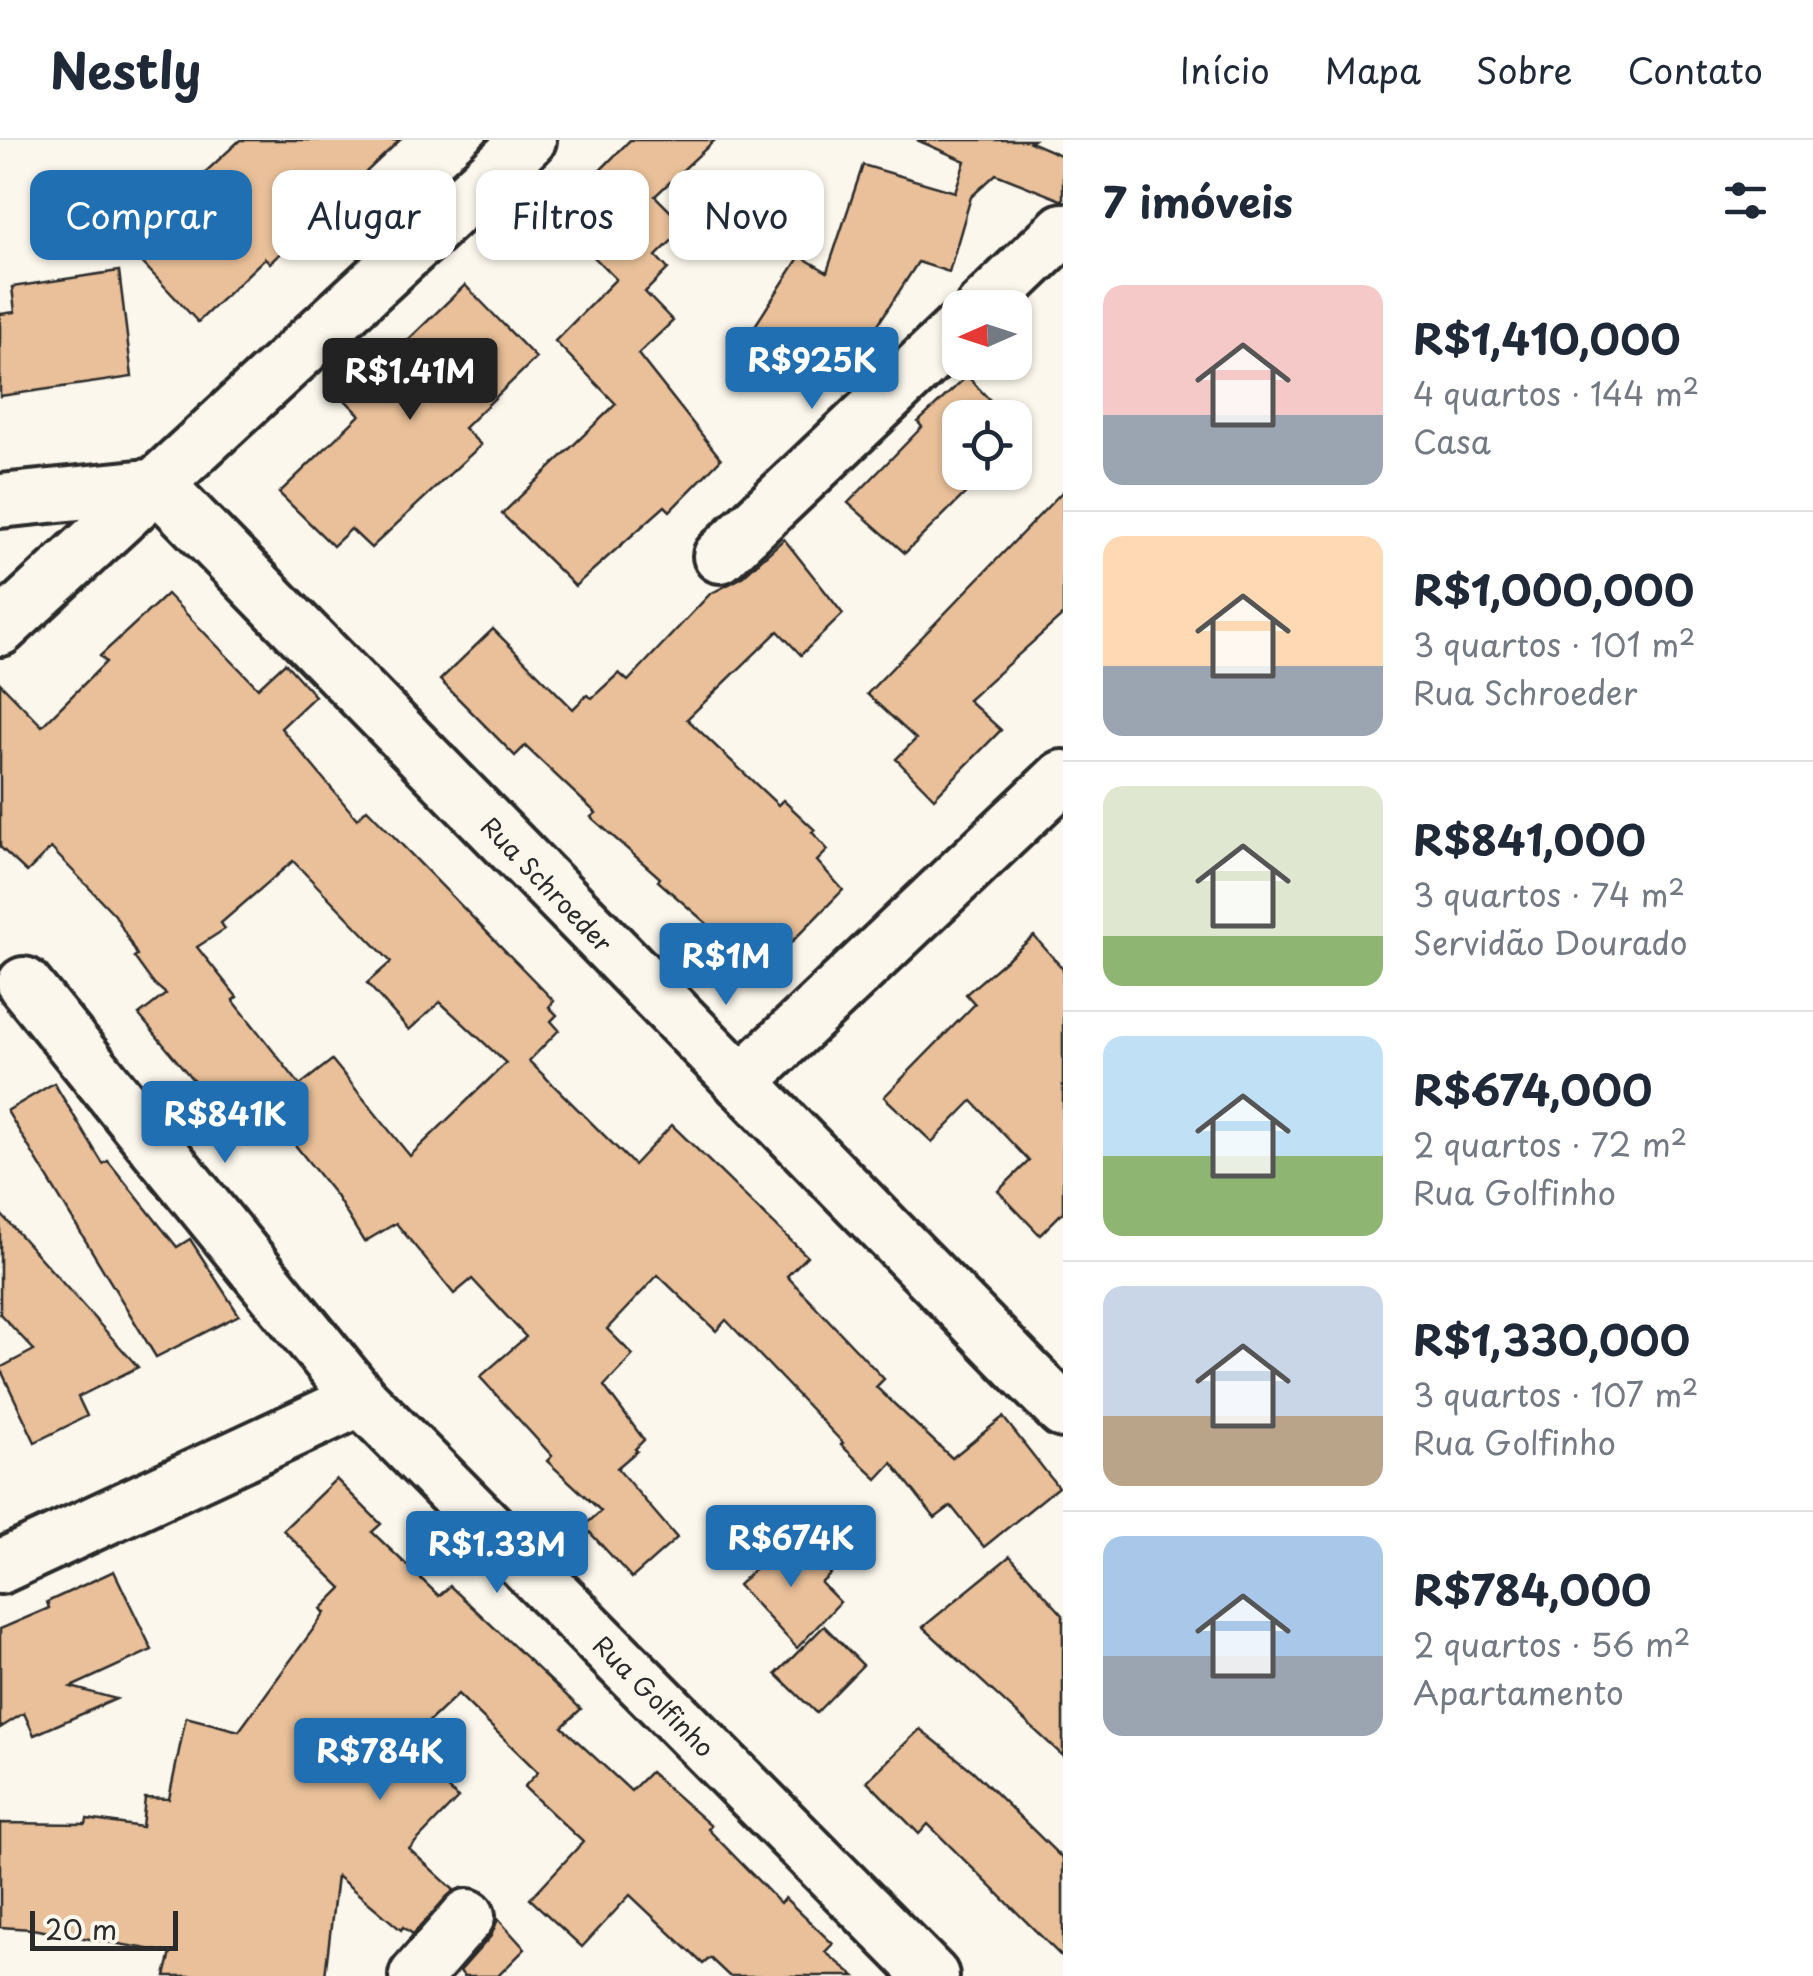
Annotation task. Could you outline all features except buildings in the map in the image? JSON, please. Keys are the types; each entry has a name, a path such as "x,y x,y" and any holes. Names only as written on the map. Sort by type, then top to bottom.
{"street":[{"path":"0,629 529,140"},
{"path":"1001,290 1063,230"},
{"path":"720,556 942,345"},
{"path":"0,501 158,485"},
{"name":"Rua Schroeder","path":"158,485 1063,1412"},
{"path":"741,1082 1063,777"},
{"name":"Rua Golfinho","path":"24,984 361,1400 932,1976"},
{"path":"0,1567 361,1400"},
{"path":"416,1976 468,1916"}]}
